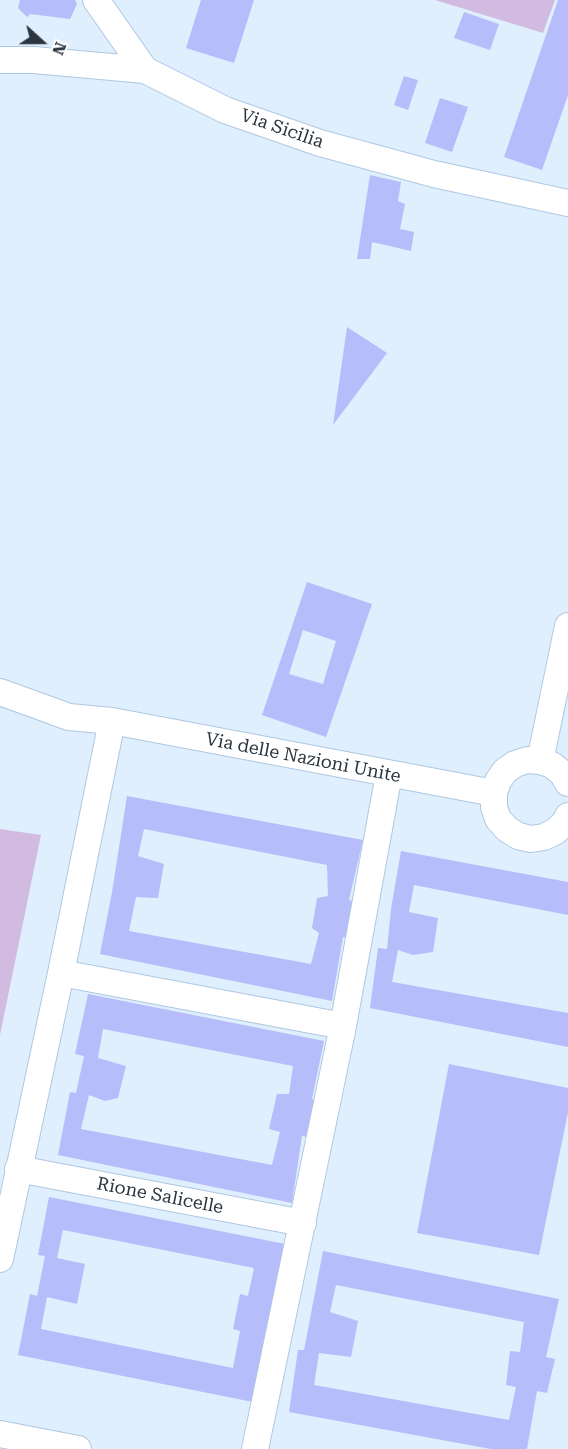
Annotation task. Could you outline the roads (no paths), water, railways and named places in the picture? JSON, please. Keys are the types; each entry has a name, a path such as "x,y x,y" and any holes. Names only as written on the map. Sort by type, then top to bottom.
{"street":[{"path":"96,0 145,70"},
{"name":"Via Sicilia","path":"0,60 34,60 145,70 225,110 320,143 434,174 568,203"},
{"path":"540,761 568,626"},
{"name":"Via delle Nazioni Unite","path":"0,692 69,717 112,722 494,793"},
{"path":"0,1259 112,722"},
{"path":"568,783 562,773 552,765 527,760 505,771 494,793 494,807 498,819 518,836 531,839 544,837 556,831 568,816"},
{"path":"255,1449 343,1026 389,774"},
{"path":"61,973 343,1026"},
{"name":"Rione Salicelle","path":"18,1169 303,1223"},
{"path":"0,1434 78,1449"}]}
